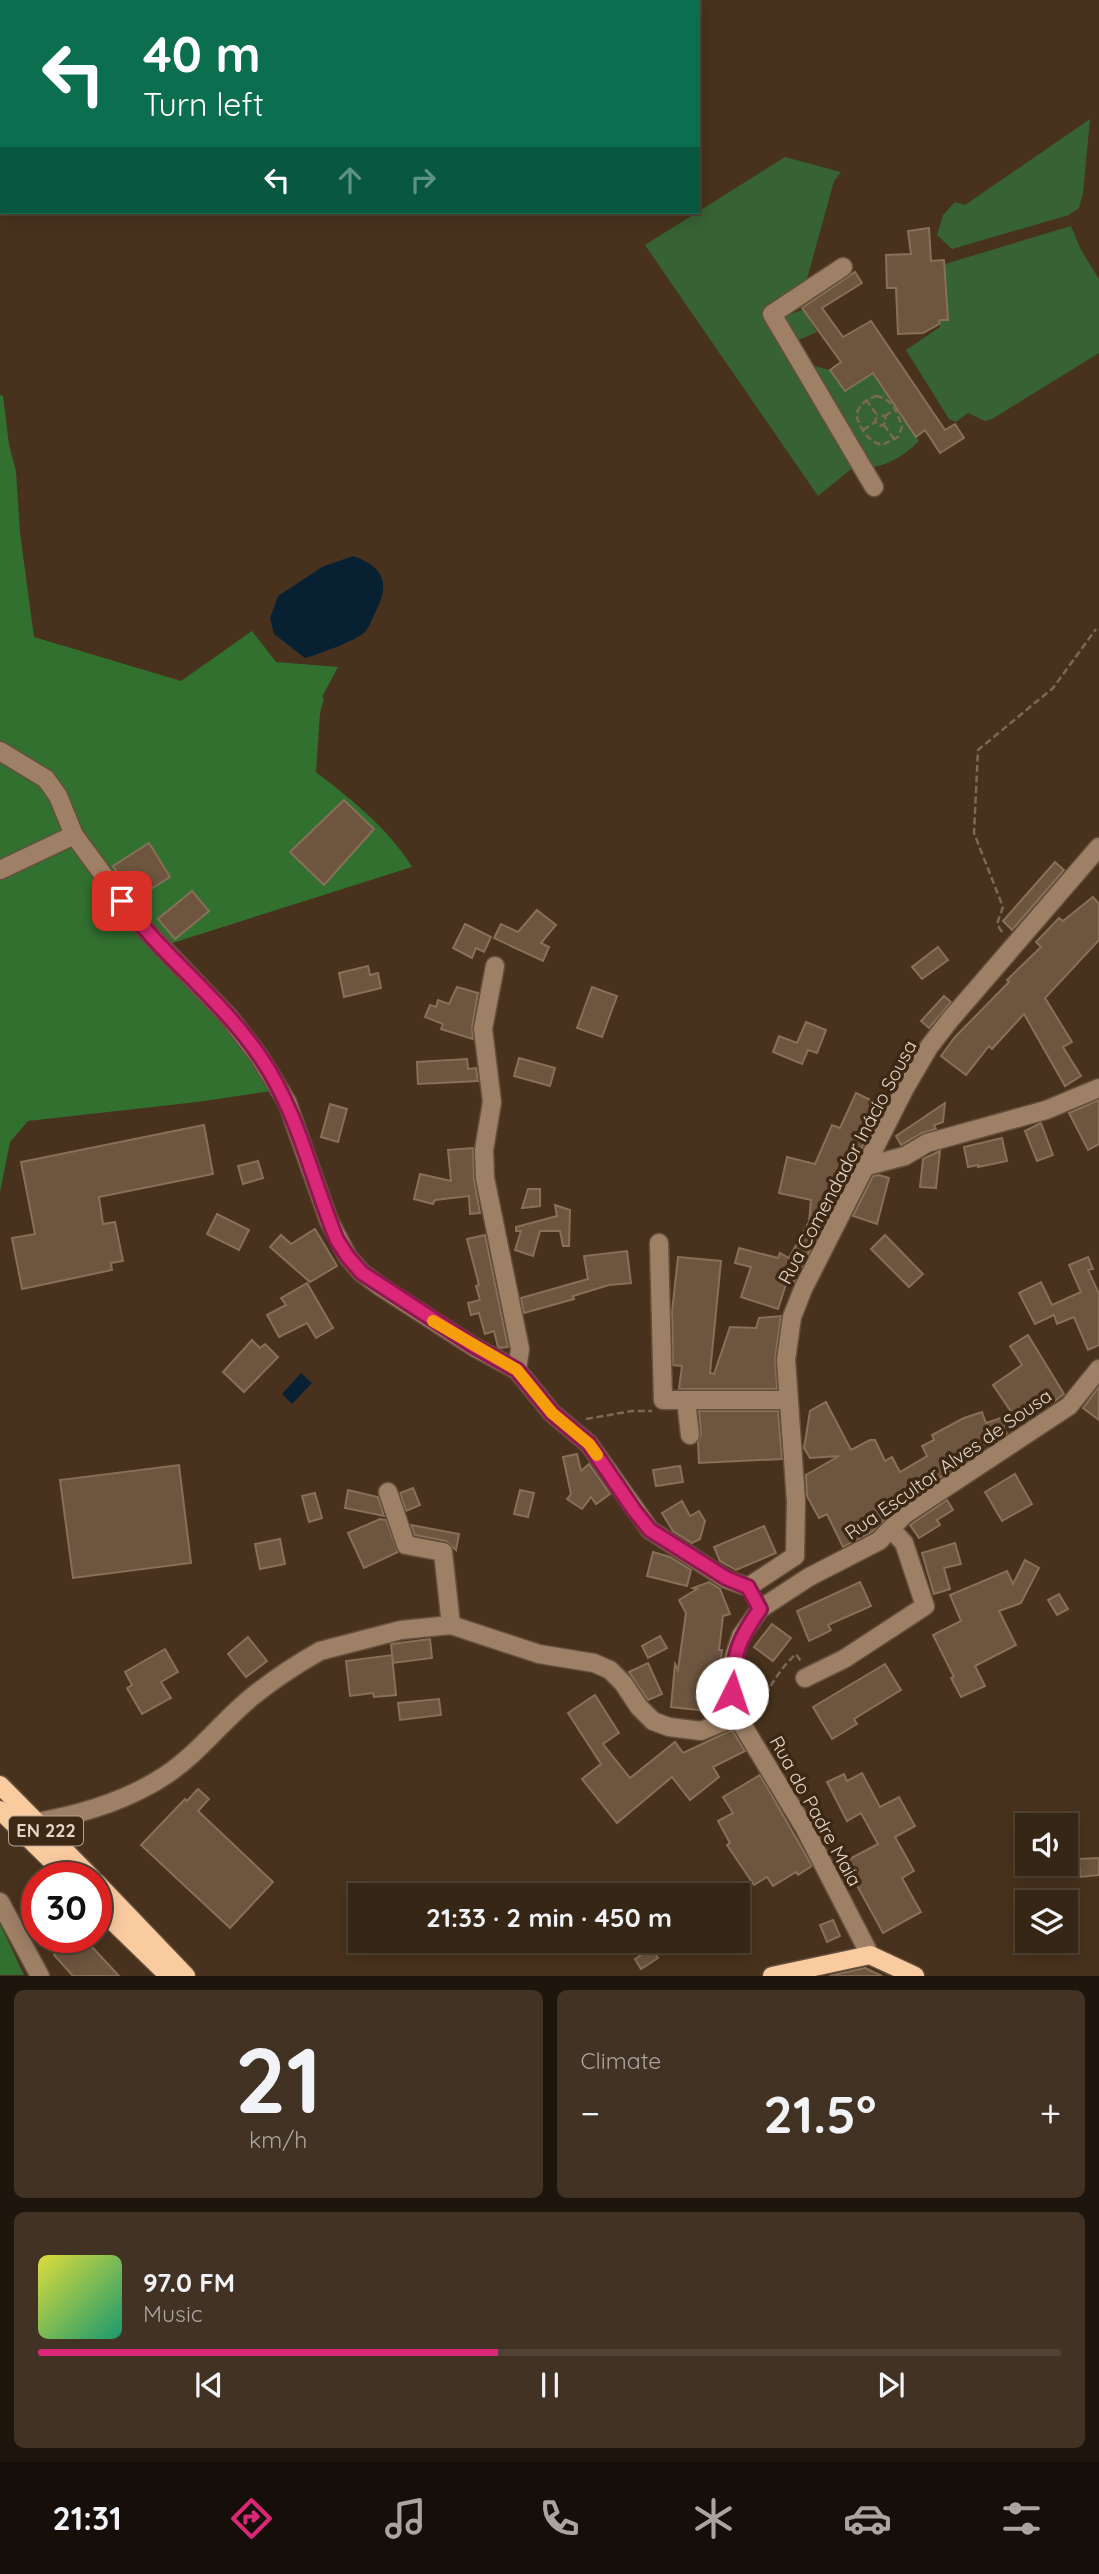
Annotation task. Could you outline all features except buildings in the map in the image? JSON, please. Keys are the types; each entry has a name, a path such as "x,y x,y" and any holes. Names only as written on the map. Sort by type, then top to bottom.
{"main road":[{"name":"EN 222","path":"0,1785 76,1862"},
{"name":"EN 222","path":"0,1810 53,1862"},
{"path":"112,1899 186,1976"},
{"path":"112,1921 169,1976"},
{"path":"772,1976 870,1955 915,1976"}],"street":[{"path":"843,267 772,314 874,487"},
{"path":"0,751 46,779 58,796 74,835 138,922 245,1036 287,1102 329,1221 348,1257 362,1273 474,1346 517,1370 552,1413 589,1444 650,1530 726,1578 748,1587 760,1609"},
{"path":"0,870 74,835"},
{"name":"Rua Comendador Inácio Sousa","path":"795,1556 796,1501 786,1360 797,1303 905,1088 929,1047 948,1021 1099,847"},
{"path":"495,966 483,1030 492,1102 484,1164 520,1349 517,1370"},
{"path":"867,1166 905,1156 927,1143 1046,1110 1099,1088"},
{"path":"659,1243 663,1401 686,1407"},
{"name":"Rua Escultor Alves de Sousa","path":"760,1609 809,1577 879,1541 905,1515 1069,1406 1099,1369"},
{"path":"664,1411 788,1400"},
{"path":"686,1407 690,1435"},
{"path":"388,1492 406,1545 443,1552 451,1625"},
{"path":"807,1677 844,1659 925,1606 904,1543 891,1528"},
{"path":"748,1587 795,1556 809,1577"},
{"name":"Rua do Padre Maia","path":"760,1609 741,1636 733,1660 732,1693 741,1722 804,1827 870,1955"},
{"path":"37,1822 116,1802 167,1775 253,1696 320,1651 401,1630 451,1625 538,1654 594,1663 610,1670 653,1721 669,1727 701,1731 741,1722"},
{"path":"0,1902 40,1976"}],"path":[{"path":"876,396 885,398 895,409 902,427 898,437 882,445 874,443 863,430 856,415 859,407 876,396"},
{"path":"866,400 877,415 885,416 895,409"},
{"path":"863,430 875,422 877,415"},
{"path":"884,425 885,416"},
{"path":"875,422 884,425"},
{"path":"884,425 894,440"},
{"path":"1012,948 997,924 1003,907 974,832 978,750 1052,688 1096,629"},
{"path":"590,1418 632,1411 664,1411"},
{"path":"741,1722 776,1674 796,1654 807,1677"}],"green space":[{"path":"1090,119 1083,193 1079,208 1069,215 952,249 937,235 943,215 955,202 965,205"},
{"path":"785,157 841,172 834,181 805,286 764,314 855,466 818,496 645,245 694,214 700,214 700,210"},
{"path":"1071,226 1081,250 1099,279 1099,353 992,419 985,421 968,413 956,422 949,419 906,350 940,327 940,320 948,319 945,264"},
{"path":"803,310 817,332 794,342 780,317"},
{"path":"810,365 830,370 845,390 873,373 919,441 896,459 868,468"},
{"path":"0,395 3,396 9,445 16,471 20,533 34,637 181,681 252,631 276,662 338,667 322,697 324,699 320,713 316,772 381,827 412,867 166,945 291,1088 197,1102 28,1121 10,1142 0,1192"},
{"path":"0,1924 24,1975 0,1975"}],"water":[{"path":"353,556 372,565 382,577 383,593 380,602 365,632 327,651 305,658 274,634 270,618 278,596 322,567"},
{"path":"301,1373 312,1383 292,1404 282,1394"}],"slow traffic":[{"path":"433,1321 517,1370 552,1413 589,1444 597,1455"}],"route":[{"path":"122,901 138,922 229,1017 270,1072 287,1102 337,1240 362,1273 474,1346 517,1370 552,1413 589,1444 650,1530 726,1578 748,1587 760,1609 741,1636 733,1660 732,1693"}]}
